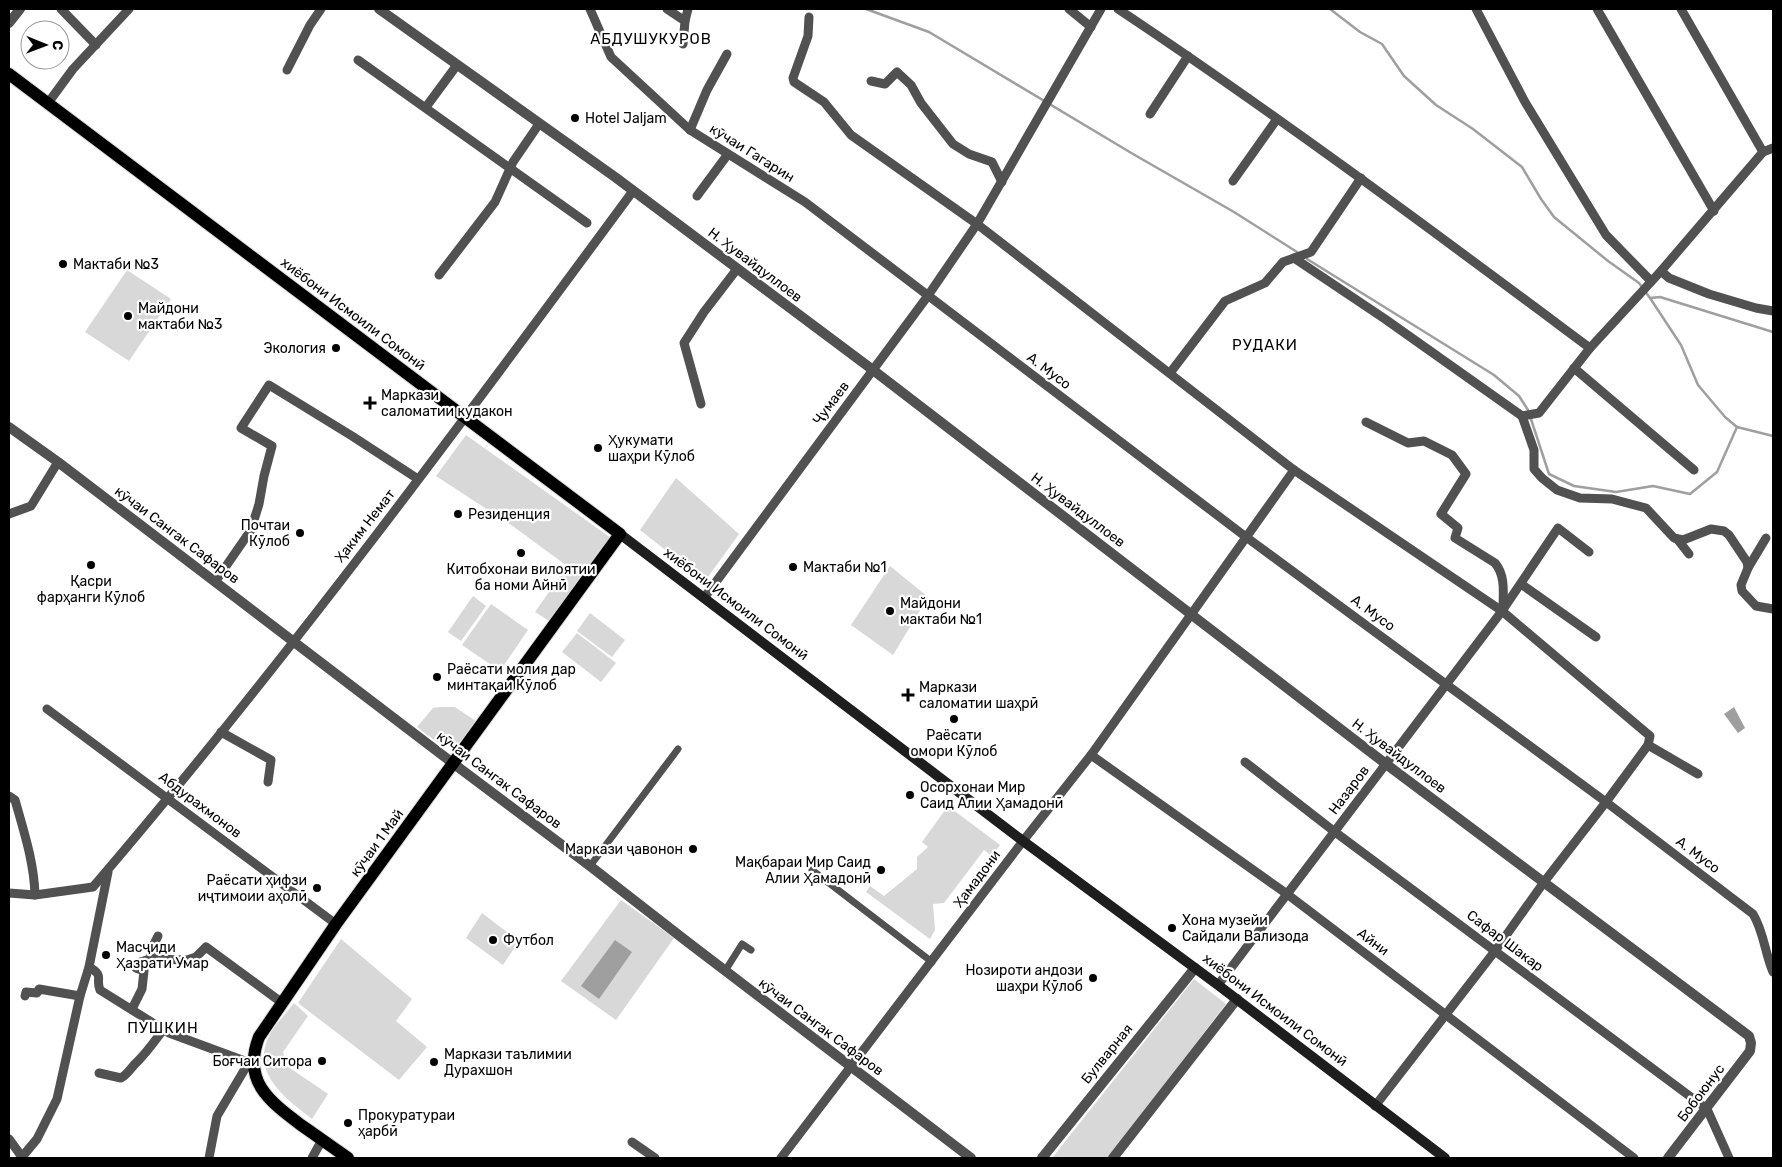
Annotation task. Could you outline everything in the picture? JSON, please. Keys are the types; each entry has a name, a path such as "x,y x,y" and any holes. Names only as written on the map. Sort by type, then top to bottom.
{"main road":[{"name":"хиёбони Исмоили Сомонӣ","path":"9,74 620,534 1023,841 1237,999 1445,1158"},
{"name":"кӯчаи 1 Май","path":"251,1063 259,1038 336,924 620,534"},
{"path":"251,1063 260,1087 280,1110 348,1158"}],"street":[{"path":"9,22 20,9"},
{"path":"61,9 96,45"},
{"path":"48,104 73,69 129,9"},
{"path":"287,70 310,25 321,9"},
{"name":"Н. Ҳувайдуллоев","path":"379,9 633,190 872,370 1386,764 1749,1036 1751,1042"},
{"name":"кӯчаи Гагарин","path":"590,9 611,57 690,130 805,202 927,297"},
{"path":"667,9 684,21"},
{"path":"683,44 684,21 688,9"},
{"path":"1069,9 1090,28"},
{"name":"Ҷумаев","path":"704,598 927,297 977,224 1100,9"},
{"path":"1118,9 1362,178 1590,348"},
{"path":"1476,9 1525,102 1606,235 1649,283"},
{"path":"1597,9 1714,211"},
{"path":"1681,9 1764,152"},
{"path":"809,17 808,36 793,78 794,82 824,102 851,135 977,224 1294,470 1503,610 1650,736 1648,745 1606,802 1544,882 1495,951 1375,1106"},
{"path":"690,130 707,90 727,54"},
{"path":"1150,114 1188,56"},
{"path":"358,60 587,223"},
{"path":"426,107 457,65"},
{"path":"871,81 885,84 896,72 911,85 921,103 953,144 969,154 983,157 992,162 1002,182"},
{"path":"1233,181 1277,119"},
{"path":"439,275 495,202 510,168 540,124"},
{"path":"1522,416 1539,413 1590,348 1661,271 1764,152 1773,148"},
{"path":"697,196 728,154"},
{"path":"1170,373 1225,301 1265,283 1283,262 1310,252 1362,178"},
{"name":"Ҳаким Немат","path":"9,893 35,895 93,887 169,799 466,418 633,190"},
{"path":"1294,258 1385,319 1522,416 1534,450 1534,469 1557,490 1580,498 1612,499 1646,508 1678,540 1689,554"},
{"path":"701,404 684,343 704,312 737,269"},
{"path":"1661,271 1669,278 1710,294 1756,308 1773,311"},
{"name":"А. Мусо","path":"927,297 1246,537 1606,802 1753,914 1758,922 1773,972"},
{"path":"1574,368 1694,470"},
{"path":"215,582 251,530 259,504 272,446 241,428 269,386 352,436 418,479"},
{"path":"1366,422 1408,443 1424,440 1452,455 1466,474 1441,514 1458,528 1458,534 1455,538 1495,563 1500,569 1503,610"},
{"name":"кӯчаи Сангак Сафаров","path":"9,427 58,462 590,866 724,971 971,1158"},
{"path":"9,514 31,506 58,462"},
{"name":"Ҳамадони","path":"781,1158 1091,755 1294,470"},
{"name":"Назаров","path":"1218,985 1503,610 1558,528 1589,552"},
{"path":"1678,540 1683,540 1712,529 1724,531 1729,535 1747,562 1748,568"},
{"path":"1766,538 1748,568 1741,585 1742,591 1756,606 1773,609"},
{"path":"1521,584 1596,637"},
{"name":"Абдурахмонов","path":"47,709 336,924"},
{"path":"221,732 271,760 268,782"},
{"path":"1648,745 1698,774"},
{"path":"590,866 678,749"},
{"name":"Айни","path":"1091,755 1287,894 1634,1158"},
{"name":"Сафар Шакар","path":"1245,762 1335,832 1707,1109 1729,1158"},
{"path":"9,796 15,800 26,839 32,864 35,895"},
{"path":"9,1138 23,1157 37,1139 56,1099 80,996 89,967 108,869"},
{"path":"812,870 932,962"},
{"path":"150,959 158,936"},
{"path":"724,971 742,944 751,950"},
{"path":"132,1009 142,989 144,971 136,968 137,963 150,959 187,960 196,957 206,947 282,1002"},
{"path":"89,967 97,972 99,976 98,986 100,990 163,1030 196,1044 251,1063 217,1116 209,1158"},
{"name":"Булварная","path":"1042,1158 1194,968"},
{"path":"25,996 26,992 37,993 39,989 80,996"},
{"path":"1113,1158 1237,999"},
{"path":"99,1073 121,1078 128,1074 163,1030"},
{"name":"Бобоюнус","path":"1668,1158 1750,1051 1751,1042"},
{"path":"312,1158 322,1140"},
{"path":"632,1142 655,1158"}],"shaded area":[{"name":"Майдони мактаби №3","path":"127,270 171,299 129,361 85,332"},
{"path":"466,435 611,538 549,621 535,612 567,566 514,527 436,476"},
{"path":"676,478 739,534 705,581 640,530"},
{"name":"Майдони мактаби №1","path":"890,566 928,597 893,655 851,625"},
{"path":"473,596 486,606 461,641 448,632"},
{"path":"491,604 528,630 500,671 462,645"},
{"path":"590,613 625,640 612,657 577,631"},
{"path":"577,633 616,663 601,682 562,652"},
{"path":"455,707 477,722 461,741 449,747 437,742 417,727 433,708"},
{"path":"1734,707 1745,728 1738,733 1724,714"},
{"path":"948,806 1000,845 992,856 984,850 944,903 933,904 935,930 930,939 866,892 870,886 884,896 917,869 917,857 928,847 922,842"},
{"path":"621,900 674,938 616,1020 561,981"},
{"name":"Футбол","path":"482,913 519,941 503,965 466,938"},
{"path":"341,939 412,999 396,1021 427,1047 399,1080 298,1003"},
{"path":"615,940 632,952 599,999 581,986"},
{"path":"1194,979 1226,1004 1108,1158 1052,1158"},
{"path":"294,1003 308,1016 283,1052 287,1066 328,1094 312,1119 284,1096 269,1076 265,1065 264,1054 269,1036"}],"waterway":[{"path":"866,9 929,32 1234,212 1297,252"},
{"path":"1330,9 1360,32 1382,44 1404,76 1436,105 1473,129 1522,167 1554,217 1608,261 1639,283 1681,345 1698,385 1725,417 1737,427 1773,436"},
{"path":"1307,259 1494,375 1519,396 1528,410 1549,474 1574,486 1616,492 1653,486 1690,494 1717,472 1737,427"},
{"path":"1650,298 1660,297 1773,332"}],"place":[{"name":"Hotel Jaljam","path":"575,118"},
{"name":"Мактаби №3","path":"63,264"},
{"name":"Майдони мактаби №3","path":"128,316"},
{"name":"Экология","path":"336,348"},
{"name":"Маркази саломатии кудакон","path":"370,403"},
{"name":"Ҳукумати шаҳри Кӯлоб","path":"598,448"},
{"name":"Резиденция","path":"458,514"},
{"name":"Почтаи Кӯлоб","path":"300,533"},
{"name":"Китобхонаи вилоятии ба номи Айнӣ","path":"521,553"},
{"name":"Қасри фарҳанги Кӯлоб","path":"91,565"},
{"name":"Мактаби №1","path":"793,567"},
{"name":"Майдони мактаби №1","path":"890,611"},
{"name":"Раёсати молия дар минтақаи Кӯлоб","path":"437,677"},
{"name":"Маркази саломатии шаҳрӣ","path":"908,695"},
{"name":"Раёсати омори Кӯлоб","path":"954,719"},
{"name":"Осорхонаи Мир Саид Алии Ҳамадонӣ","path":"910,795"},
{"name":"Маркази ҷавонон","path":"693,849"},
{"name":"Мақбараи Мир Саид Алии Ҳамадонӣ","path":"881,870"},
{"name":"Раёсати ҳифзи иҷтимоии аҳолӣ","path":"317,888"},
{"name":"Хона музейи Сайдали Вализода","path":"1172,928"},
{"name":"Футбол","path":"493,940"},
{"name":"Масҷиди Ҳазрати Умар","path":"106,955"},
{"name":"Нозироти андози шаҳри Кӯлоб","path":"1093,978"},
{"name":"Боғчаи Ситора","path":"322,1061"},
{"name":"Маркази таълимии Дурахшон","path":"434,1062"},
{"name":"Прокуратураи ҳарбӣ","path":"348,1123"}],"district":[{"name":"АБДУШУКУРОВ","path":"651,39"},
{"name":"РУДАКИ","path":"1265,345"},
{"name":"ПУШКИН","path":"163,1028"}]}
